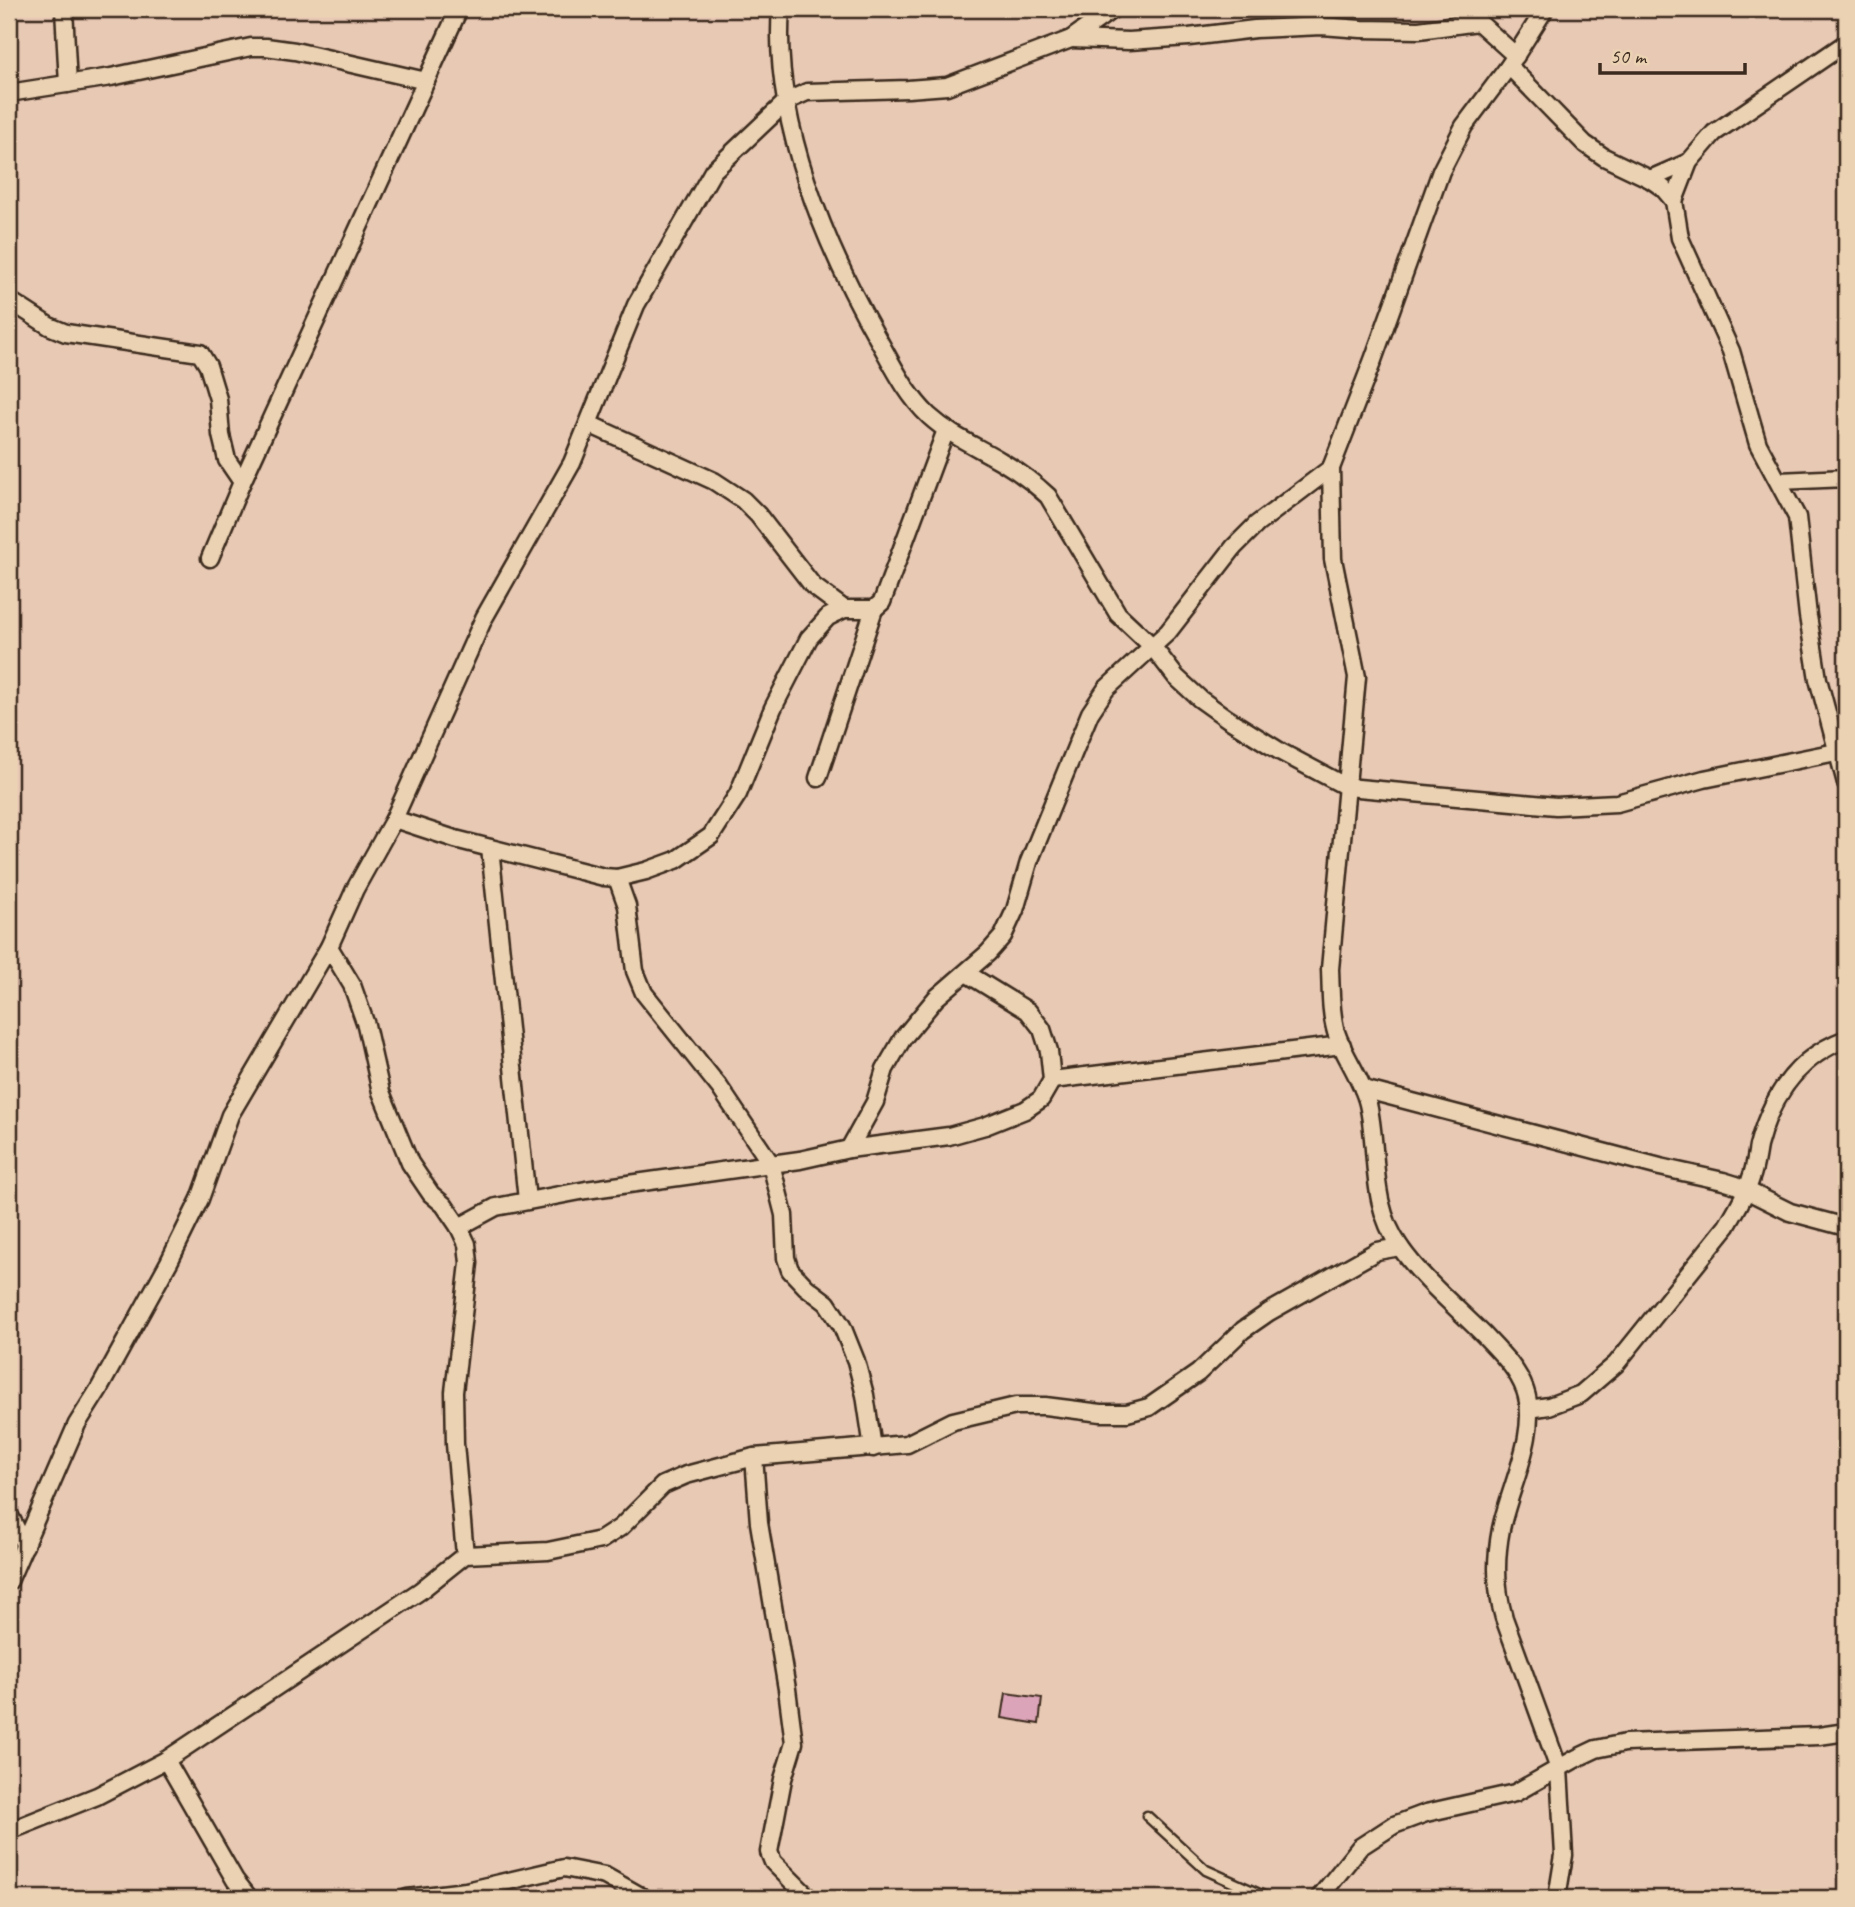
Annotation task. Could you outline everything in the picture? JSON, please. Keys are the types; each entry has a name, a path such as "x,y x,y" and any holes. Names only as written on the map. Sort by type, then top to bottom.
{"street":[{"path":"64,9 68,84"},
{"path":"209,558 459,9"},
{"path":"780,9 787,101 794,139 811,194 828,241 850,288 902,384 914,400 946,430 1001,461 1033,482 1048,496 1118,614 1152,646 1176,677 1200,699 1281,752 1347,787 1543,805 1617,803 1704,779 1841,750"},
{"path":"9,1581 77,1424 169,1262 201,1199 230,1115 329,947 355,889 394,818 484,618 572,463 636,305 713,171 787,101 807,92 947,86 1071,39 1113,9"},
{"path":"1464,9 1585,144 1604,157 1650,179 1663,188 1674,201"},
{"path":"1545,9 1512,61 1464,126 1441,171 1331,468 1333,559 1357,677 1330,969 1331,1008 1342,1045 1363,1089 1371,1127 1375,1177 1387,1223 1400,1247 1425,1276 1512,1364 1525,1390 1529,1409 1519,1471 1501,1528 1496,1575 1497,1595 1559,1769 1564,1855 1557,1898"},
{"path":"1071,39 1129,41 1255,29 1322,26 1419,30 1478,22"},
{"path":"1846,43 1714,133 1689,162 1674,201 1680,238 1731,351 1758,444 1797,517 1818,679 1841,750 1846,783"},
{"path":"9,93 111,77 251,47 331,58 426,81"},
{"path":"1650,179 1689,162"},
{"path":"9,300 49,326 66,333 200,354 208,366 218,400 226,460 242,482"},
{"path":"589,424 714,481 743,500 758,515 813,586 844,609"},
{"path":"818,778 874,610 882,603 946,430"},
{"path":"849,1149 875,1102 885,1069 903,1038 936,998 988,953 1003,936 1015,910 1029,862 1090,713 1106,689 1181,617 1234,547 1256,524 1331,468"},
{"path":"1779,481 1846,478"},
{"path":"394,818 455,839 593,875 617,878 676,860 711,836 738,794 774,708 809,638 828,617 844,609 874,610"},
{"path":"490,848 527,1200"},
{"path":"617,878 627,906 635,971 644,993 720,1088 771,1164 784,1215 786,1258 790,1270 827,1303 842,1326 856,1361 865,1395 873,1448"},
{"path":"329,947 352,985 366,1025 381,1093 410,1163 431,1194 444,1205 460,1227 467,1244 470,1263 454,1392 455,1444 465,1555"},
{"path":"460,1227 496,1207 527,1200 586,1189 771,1164 849,1149 949,1136 985,1126 1025,1110 1041,1099 1052,1080 1049,1051 1042,1029 1028,1011 966,972"},
{"path":"1529,1409 1549,1406 1581,1394 1616,1364 1727,1226 1751,1178 1769,1112 1783,1086 1804,1063 1846,1039"},
{"path":"1052,1080 1342,1045"},
{"path":"1363,1089 1723,1181 1790,1212 1846,1227"},
{"path":"1377,1251 1387,1223"},
{"path":"9,1831 97,1796 166,1760 420,1591 465,1555 548,1551 601,1540 621,1527 663,1485 686,1475 754,1457 907,1444 953,1421 1016,1406 1045,1406 1101,1413 1127,1413 1149,1407 1198,1373 1243,1330 1330,1276 1377,1251 1400,1247"},
{"path":"754,1457 759,1523 794,1743 783,1779 769,1852 773,1862 809,1898"},
{"path":"9,1514 25,1546"},
{"path":"1319,1898 1360,1847 1394,1825 1426,1813 1515,1793 1596,1749 1625,1743 1819,1736 1846,1732"},
{"path":"166,1760 195,1813 249,1898"},
{"path":"407,1898 466,1891 564,1868 605,1876 644,1898"}],"lane":[{"path":"1147,1816 1206,1870 1268,1898"}],"building":[{"path":"1006,1693 1042,1698 1039,1724 1002,1718"}]}
